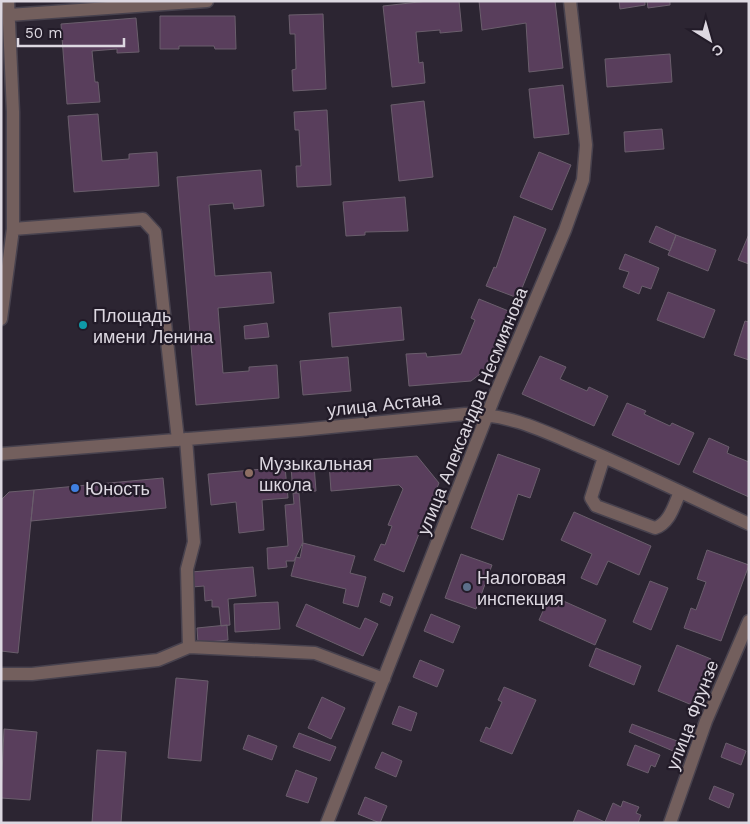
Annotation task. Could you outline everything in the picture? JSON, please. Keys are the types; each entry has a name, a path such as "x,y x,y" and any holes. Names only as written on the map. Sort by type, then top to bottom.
{"street":[{"path":"1,319 13,229 13,112 8,1"},
{"path":"9,15 207,1"},
{"name":"улица Александра Несмиянова","path":"327,823 584,180 586,145 570,1"},
{"path":"13,229 143,219 150,224 155,232 194,542 187,569 189,647"},
{"name":"улица Астана","path":"1,454 465,414 489,414 510,418 604,456 749,524"},
{"path":"604,456 591,498 596,506 655,528 662,526 668,520 680,492"},
{"name":"улица Фрунзе","path":"670,823 706,722 749,621"},
{"path":"1,674 32,674 158,660 189,647 315,653 384,679"}],"building":[{"path":"428,1 459,1 462,31 440,33 440,30 416,32 419,63 423,62 425,83 392,87 383,6"},
{"path":"479,1 555,1 563,68 529,72 526,23 482,30"},
{"path":"619,1 645,1 645,5 620,9"},
{"path":"647,1 670,1 670,5 648,8"},
{"path":"323,14 326,89 293,91 292,70 296,69 295,34 290,34 289,15"},
{"path":"160,16 235,16 236,49 215,49 214,46 179,46 179,49 160,49"},
{"path":"136,18 139,52 117,53 117,49 92,51 95,82 98,82 100,102 67,104 61,24"},
{"path":"670,54 672,82 607,87 605,59"},
{"path":"563,85 569,134 534,138 529,89"},
{"path":"424,101 433,177 399,181 391,105"},
{"path":"327,110 331,185 297,187 296,166 301,166 299,130 295,130 294,112"},
{"path":"98,114 102,161 129,159 129,154 157,152 159,186 74,192 68,116"},
{"path":"662,129 664,149 625,152 624,132"},
{"path":"539,152 571,165 552,210 520,197"},
{"path":"261,170 264,206 234,209 233,203 209,205 215,276 271,272 274,303 218,308 223,373 249,371 249,367 277,365 279,398 196,405 177,177"},
{"path":"405,197 408,231 365,232 365,235 346,236 343,202"},
{"path":"514,216 546,229 518,298 486,286 494,267 496,268"},
{"path":"656,226 676,235 670,251 649,242"},
{"path":"749,234 749,264 738,260"},
{"path":"676,235 716,250 708,271 668,255"},
{"path":"625,254 659,268 651,289 642,286 639,294 623,287 629,272 619,269"},
{"path":"668,292 715,310 704,338 657,320"},
{"path":"479,299 511,312 488,368 471,381 409,386 406,354 426,353 427,357 461,354 475,320 471,318"},
{"path":"401,307 404,340 332,347 329,313"},
{"path":"745,321 749,322 749,360 734,355"},
{"path":"267,323 269,337 245,339 244,326"},
{"path":"540,356 566,367 560,379 587,391 589,387 608,396 594,426 522,394"},
{"path":"348,357 351,391 303,395 300,361"},
{"path":"627,403 646,411 644,414 670,426 672,423 694,433 679,465 612,435"},
{"path":"709,438 729,447 727,453 749,462 749,497 693,472"},
{"path":"498,454 540,469 530,498 518,494 503,540 471,528"},
{"path":"417,456 439,483 404,572 374,560 381,544 385,545 392,526 388,525 403,489 399,485 331,491 329,463"},
{"path":"314,465 316,491 293,493 291,467"},
{"path":"285,467 288,498 262,500 264,530 239,533 236,502 211,505 208,474"},
{"path":"163,478 166,508 31,521 34,490"},
{"path":"34,490 18,653 1,651 2,499 9,492"},
{"path":"293,493 299,493 303,542 294,561 286,561 287,567 268,569 267,548 288,546 285,505 294,504"},
{"path":"574,512 651,546 639,575 608,561 597,585 581,578 592,554 561,540"},
{"path":"303,543 355,556 350,573 366,577 358,607 343,603 346,589 291,576 296,557 300,558"},
{"path":"707,550 749,565 721,641 684,628 691,608 696,610 706,582 697,579"},
{"name":"Налоговая инспекция","path":"461,554 492,565 476,609 445,598"},
{"path":"253,567 256,596 228,599 230,625 221,626 219,607 212,607 212,600 205,601 204,586 192,587 191,572"},
{"path":"650,581 668,588 651,630 633,622"},
{"path":"383,593 393,597 390,606 380,602"},
{"path":"550,595 606,620 595,645 539,620"},
{"path":"278,602 280,629 235,632 234,604"},
{"path":"306,604 360,629 365,618 378,624 363,656 296,626"},
{"path":"431,614 460,626 453,643 424,631"},
{"path":"227,625 228,640 198,643 197,628"},
{"path":"677,645 711,659 692,705 658,691"},
{"path":"596,648 641,666 634,685 589,666"},
{"path":"420,660 444,670 437,687 413,677"},
{"path":"176,678 208,681 201,761 168,758"},
{"path":"504,687 536,700 512,754 480,741 486,727 490,729 502,702 498,700"},
{"path":"322,697 345,708 331,739 308,728"},
{"path":"399,706 417,713 411,731 392,724"},
{"path":"632,724 677,741 673,751 629,732"},
{"path":"4,729 37,732 30,800 1,798"},
{"path":"299,733 336,747 330,761 293,747"},
{"path":"248,735 277,746 272,760 243,749"},
{"path":"726,743 746,751 741,765 721,757"},
{"path":"635,745 660,755 655,767 651,765 648,773 627,765"},
{"path":"97,750 126,752 121,823 92,823"},
{"path":"382,752 402,761 396,777 375,768"},
{"path":"296,770 317,778 308,803 286,796"},
{"path":"714,786 734,794 729,808 709,799"},
{"path":"365,797 387,806 380,823 358,814"},
{"path":"623,801 639,807 636,813 641,815 638,823 605,822 613,803 621,807"},
{"path":"578,810 605,822 607,823 573,823"}],"place":[{"name":"Площадь имени Ленина","path":"83,325"},
{"name":"Музыкальная школа","path":"249,473"},
{"name":"Юность","path":"75,488"},
{"name":"Налоговая инспекция","path":"467,587"}]}
